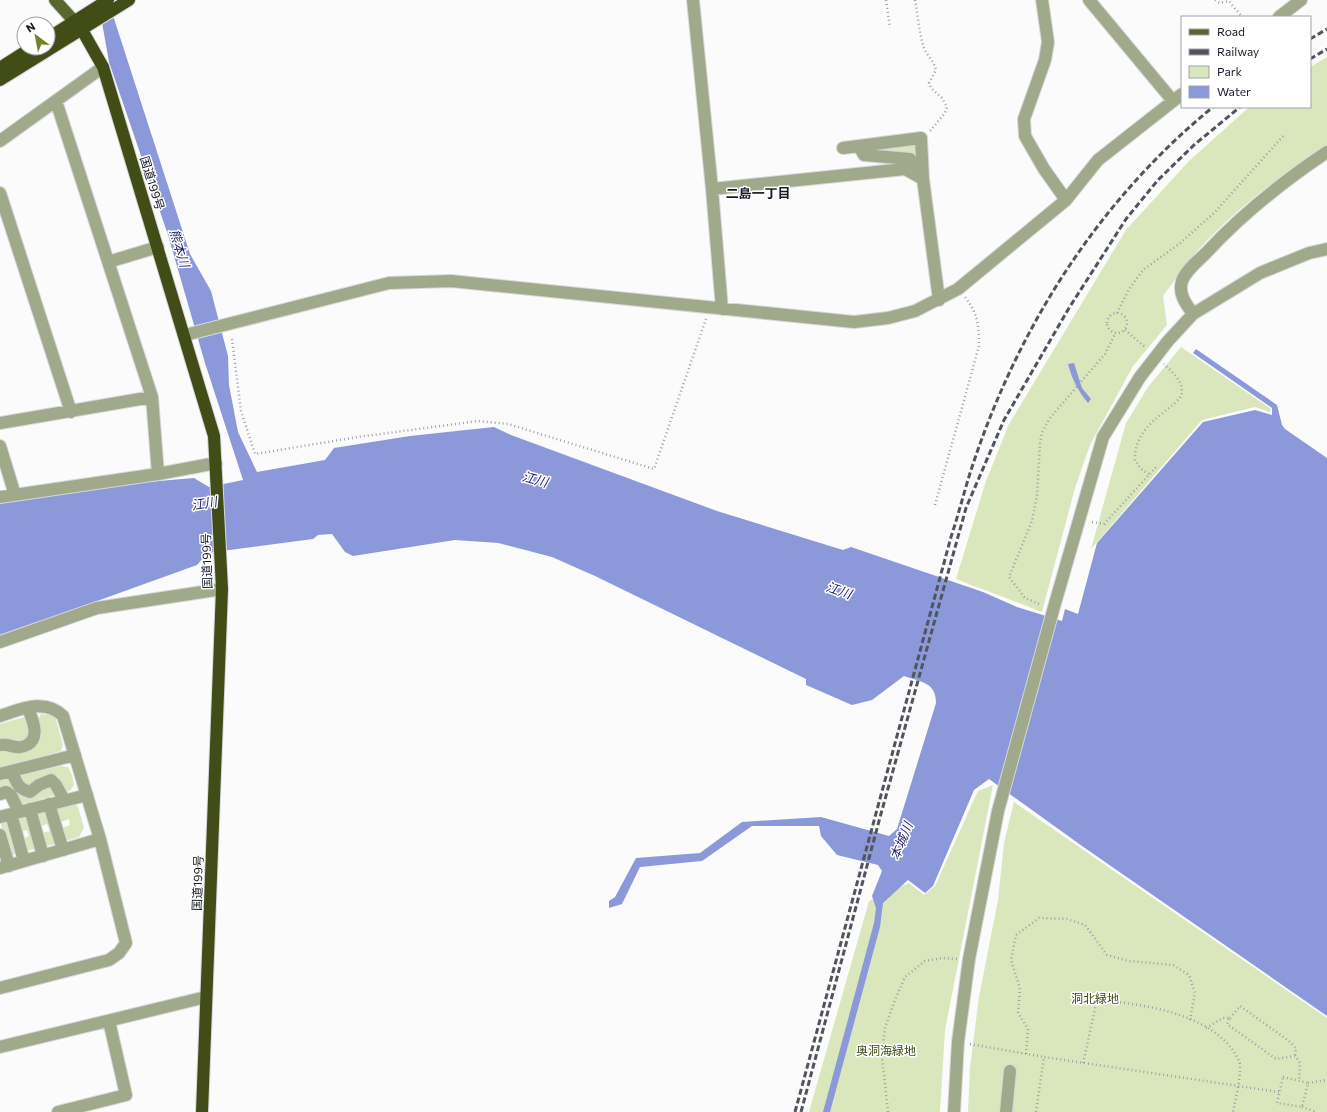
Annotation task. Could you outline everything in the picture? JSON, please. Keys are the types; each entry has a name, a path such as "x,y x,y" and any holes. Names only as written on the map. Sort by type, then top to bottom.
{"highway":[{"path":"0,80 96,14 108,0"},
{"path":"96,14 117,8 129,0"},
{"path":"56,35 78,26"},
{"name":"国道199号","path":"78,26 103,67 185,335 214,436 222,584 202,1112"},
{"path":"0,68 19,56"}],"main road":[{"path":"55,0 78,26"}],"street":[{"path":"693,0 712,189 722,309"},
{"path":"1042,0 1048,42 1045,60 1024,120 1025,136 1044,169 1066,200"},
{"path":"185,335 389,282 451,282 854,322 888,318 908,313 939,300 958,289 1066,200 1098,160 1178,97 1089,0"},
{"path":"1280,16 1301,0"},
{"path":"0,141 103,67"},
{"path":"56,101 152,397 158,474"},
{"path":"843,148 921,138 923,179 939,300"},
{"path":"859,146 864,155 910,159 923,179"},
{"path":"1193,314 1181,296 1182,281 1191,268 1233,223 1290,177 1327,152"},
{"path":"712,189 905,169 923,179"},
{"path":"0,193 71,412"},
{"path":"108,262 158,247"},
{"path":"954,1112 958,1042 969,959 998,811 1054,607 1103,437 1140,377 1168,341 1193,314 1260,273 1310,253 1327,249"},
{"path":"0,423 152,397"},
{"path":"0,446 15,495"},
{"path":"0,497 216,467"},
{"path":"0,642 97,608 222,584"},
{"path":"0,716 28,708 46,706 56,709 63,716 100,839 126,943 119,953 109,960 0,988"},
{"path":"0,745 9,744 19,748 28,744 34,739 35,730 28,708"},
{"path":"64,800 56,785 51,780 39,785 30,792 22,790 6,772 75,755"},
{"path":"0,794 6,792 11,796 24,861"},
{"path":"15,813 87,795"},
{"path":"49,804 63,850"},
{"path":"15,813 43,856"},
{"path":"0,835 5,867 100,839"},
{"path":"0,1047 206,998"},
{"path":"58,1112 126,1095 109,1021"},
{"path":"1006,1112 1010,1071"}],"path":[{"path":"886,0 890,28"},
{"path":"915,0 924,47 927,55 935,63 936,70 929,83 931,88 942,98 946,107 944,113 921,138"},
{"path":"1215,0 1220,3 1229,1 1241,16"},
{"path":"1117,313 1129,288 1143,270 1179,244 1214,213 1285,134"},
{"path":"935,505 979,346 979,322 971,305 958,289"},
{"path":"1039,604 1025,598 1009,577 1032,522 1038,494 1040,443 1042,432 1050,418 1105,354 1115,334 1125,330 1127,325 1126,318 1117,313 1110,315 1107,321 1109,330 1115,334"},
{"path":"232,339 241,411 255,454 358,436 478,421 508,424 654,469 707,318"},
{"path":"1125,330 1145,347"},
{"path":"1149,474 1138,466 1135,460 1136,444 1141,435 1155,418 1179,399 1182,393 1180,383 1176,376 1163,364"},
{"path":"1092,522 1104,524 1158,464"},
{"path":"1026,1054 1028,1029 1018,1013 1020,988 1011,960 1016,935 1039,918 1067,919 1085,925 1107,955 1129,961 1173,965 1189,975 1195,993 1190,1020"},
{"path":"888,1112 882,1057 885,1028 905,976 925,961 943,958 969,959"},
{"path":"1083,1063 1097,1000 1139,1004 1170,1012 1206,1028 1224,1040 1240,1062 1238,1087 1233,1112"},
{"path":"1295,1056 1276,1059 1227,1024 1230,1018 1240,1006 1289,1041 1296,1048 1295,1056 1300,1063 1299,1080"},
{"path":"1206,1028 1223,1018 1230,1018"},
{"path":"958,1042 1044,1057 1279,1092"},
{"path":"1036,1112 1044,1057"},
{"path":"1316,1112 1277,1103 1283,1077 1308,1083 1327,1080"},
{"path":"1302,1108 1308,1083"}],"green space":[{"path":"1327,57 1327,145 1273,182 1239,210 1207,240 1185,266 1163,296 1167,325 1133,366 1090,445 1075,488 1042,612 956,579 986,481 1009,424 1126,230 1189,161 1249,108 1311,108 1311,66"},
{"path":"913,145 918,147 920,161 867,152 869,148"},
{"path":"1181,347 1271,409 1270,412 1255,407 1202,420 1091,549 1126,423 1148,387"},
{"path":"41,714 55,716 63,745 61,751 0,768 0,750 23,752"},
{"path":"25,717 29,721 31,732 24,742 0,741 0,724"},
{"path":"61,766 68,767 72,775 74,785 70,791 65,792 56,780 28,788 19,776"},
{"path":"10,779 16,789 52,785 55,795 21,805 0,790 0,781"},
{"name":"奥洞海緑地","path":"993,785 945,1030 940,1112 809,1112 869,901 909,883 924,895 935,886 978,791"},
{"name":"洞北緑地","path":"1014,802 1327,1018 1327,1112 968,1112 970,1067 979,997 998,900 1004,843"},
{"path":"75,804 78,807 84,828 79,837 65,841 60,829 70,825 69,819 61,822 56,811 58,808"},
{"path":"47,810 56,844 45,846 42,833 50,831 47,824 40,826 37,813"},
{"path":"26,816 36,846 35,849 25,851 21,839 29,836 27,830 20,832 17,818"},
{"path":"2,822 8,822 17,852 11,855 9,853 1,826"}],"water":[{"path":"98,0 108,0 190,254 211,291 228,356 229,385 238,432 257,472 325,460 334,448 410,436 494,427 511,435 717,511 843,550 851,547 983,592 1017,607 1062,621 1065,609 1078,614 1097,543 1203,422 1255,410 1272,415 1272,408 1193,353 1196,349 1277,405 1282,425 1285,429 1327,458 1327,1016 1082,846 989,779 974,790 933,886 925,893 908,880 883,903 880,927 830,1112 823,1112 874,923 876,908 872,896 882,871 878,865 837,855 821,836 819,826 752,826 702,861 640,867 622,904 609,908 609,901 615,897 636,858 700,853 742,822 821,817 889,836 897,829 936,703 933,691 926,684 904,676 872,700 852,705 806,685 806,679 595,576 552,557 498,543 455,540 353,556 345,552 332,534 318,535 313,539 207,553 197,565 0,636 0,503 100,486 194,478 209,487 243,480 205,363 168,235 109,62"},
{"path":"1074,363 1082,388 1091,399 1088,403 1081,394 1071,375 1068,364"}],"railway":[{"path":"1311,38 1327,29"},
{"path":"1311,58 1327,49"},
{"path":"795,1112 951,537 973,464 992,413 1014,363 1039,315 1099,224 1134,183 1172,143 1212,108"},
{"path":"801,1112 879,821 966,508 1004,420 1069,308 1126,219 1158,180 1194,145 1239,108"}],"district":[{"name":"二島一丁目","path":"758,193"}],"water label":[{"name":"熊本川","path":"180,248"},
{"name":"江川","path":"535,479"},
{"name":"江川","path":"204,503"},
{"name":"江川","path":"839,590"},
{"name":"本城川","path":"901,841"}]}
